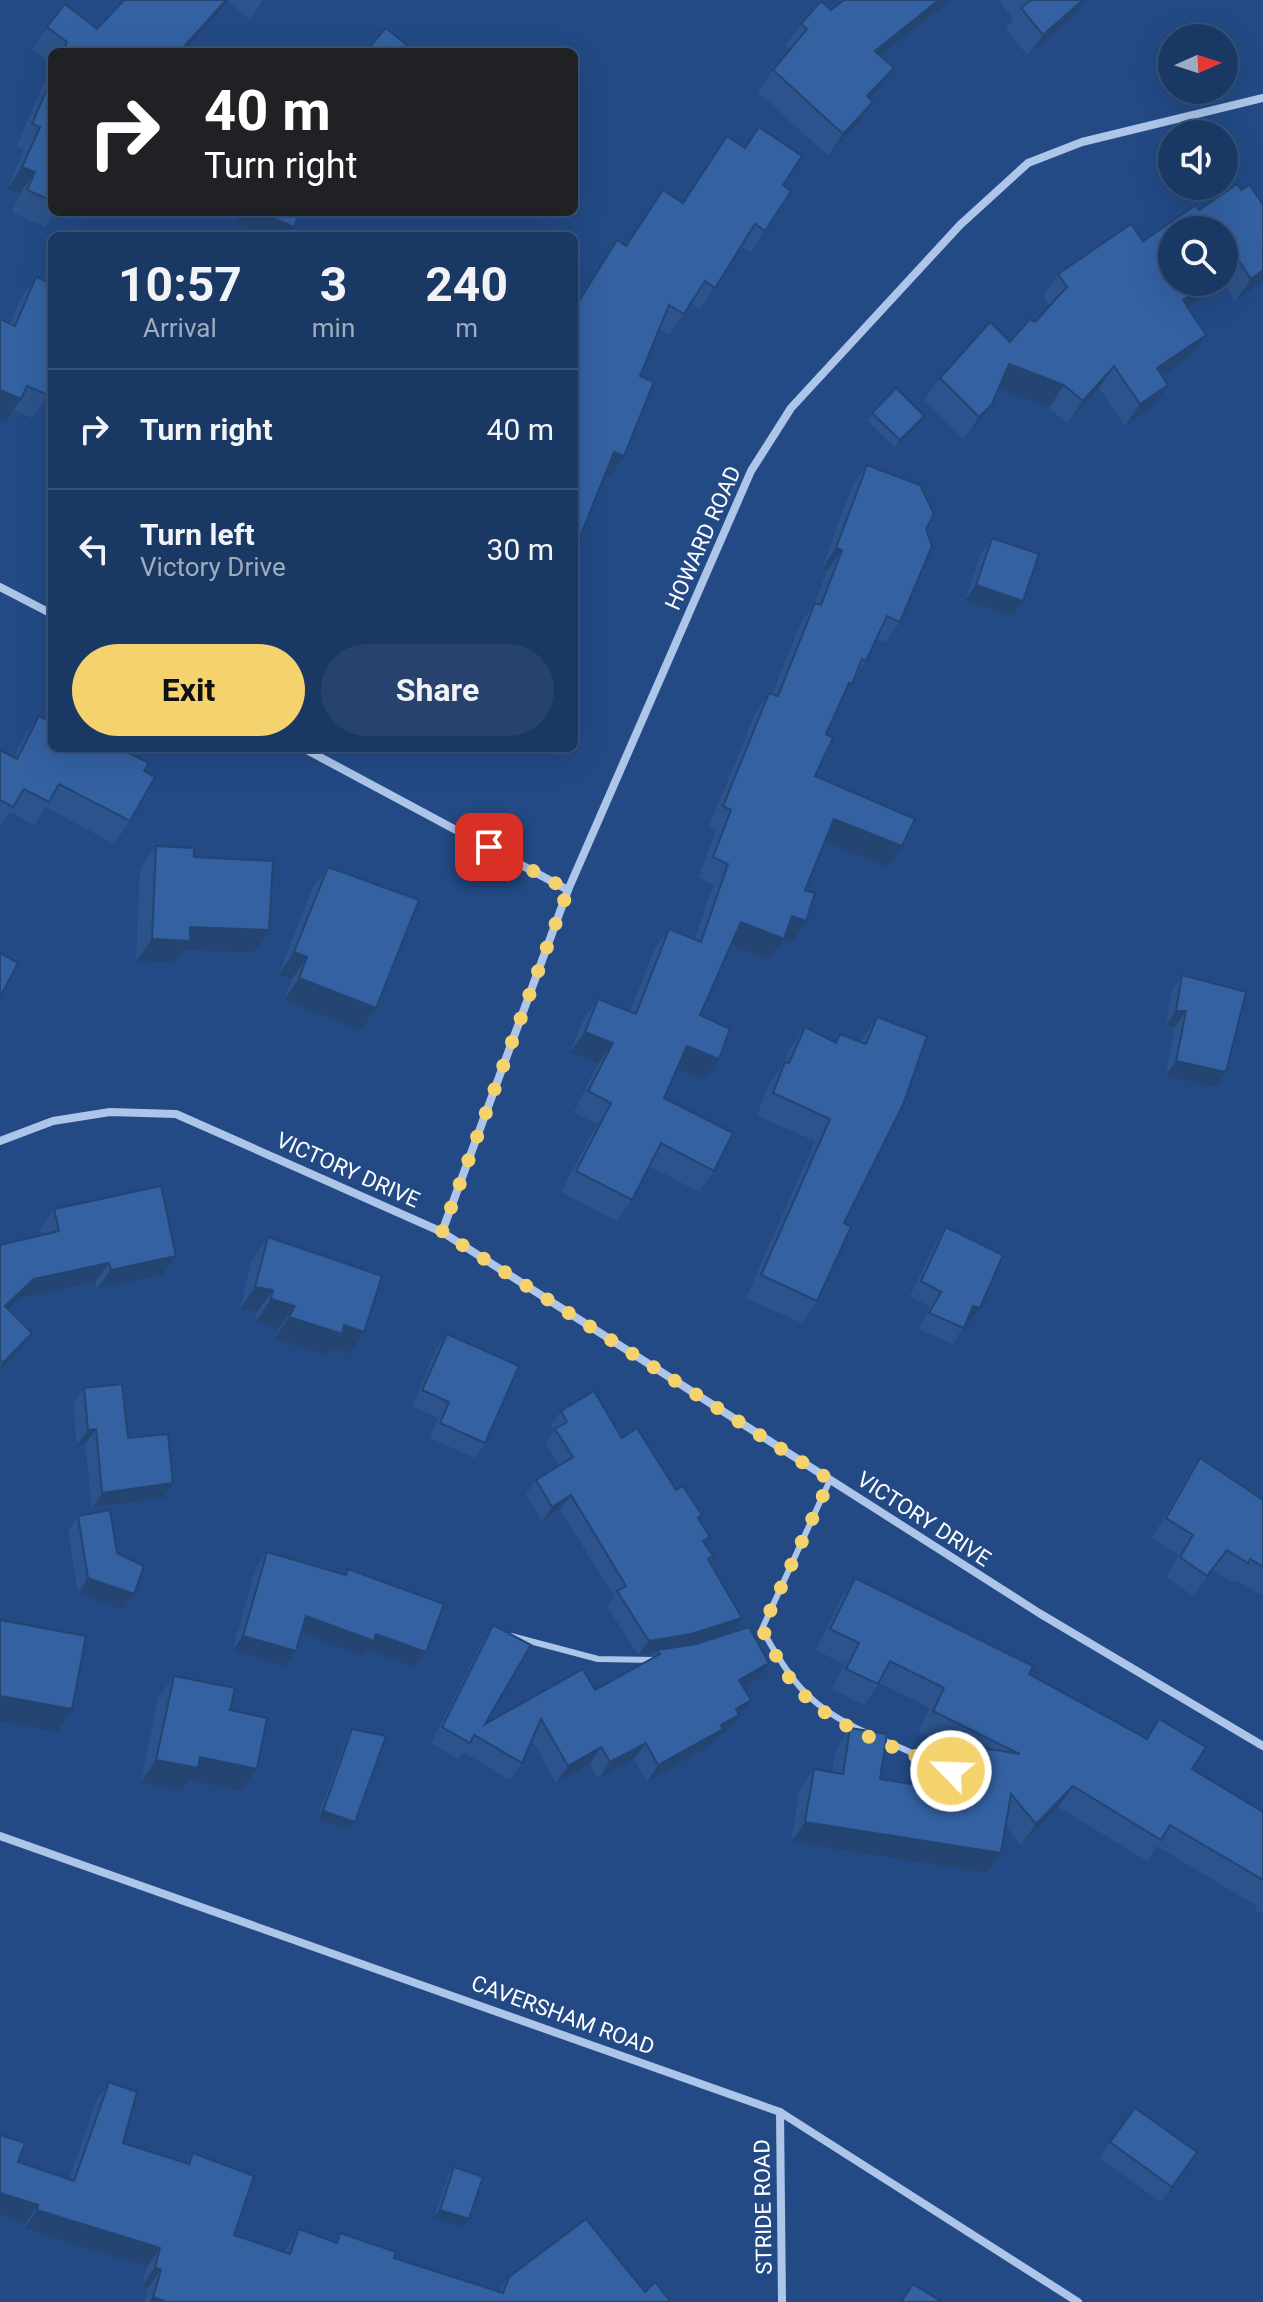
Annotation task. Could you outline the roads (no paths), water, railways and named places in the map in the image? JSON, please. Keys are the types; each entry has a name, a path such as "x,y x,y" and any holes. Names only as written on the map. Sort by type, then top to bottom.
{"street":[{"name":"HOWARD ROAD","path":"442,1232 568,890 751,471 791,408 960,225 1028,163 1082,142 1263,98"},
{"path":"0,587 48,612"},
{"path":"310,752 568,890"},
{"name":"VICTORY DRIVE","path":"0,1141 53,1121 110,1112 176,1114 442,1232 1039,1613 1263,1746"},
{"name":"CAVERSHAM ROAD","path":"0,1836 780,2112 1078,2302"},
{"name":"STRIDE ROAD","path":"780,2112 782,2302"}],"lane":[{"path":"762,1629 830,1480"},
{"path":"747,1633 762,1629"},
{"path":"762,1629 782,1666 802,1693 833,1717 951,1771"},
{"path":"511,1636 598,1659 658,1660"}]}
